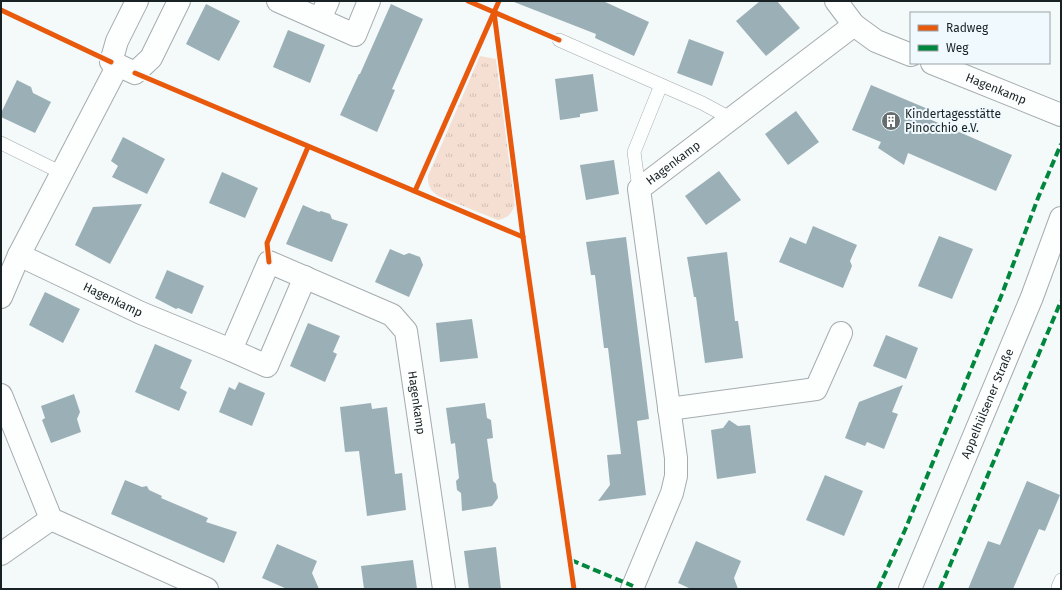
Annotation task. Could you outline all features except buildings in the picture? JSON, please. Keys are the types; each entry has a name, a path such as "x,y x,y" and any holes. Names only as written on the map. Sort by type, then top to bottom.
{"street":[{"path":"138,1 117,41 112,62 135,73 151,58 179,1"},
{"path":"278,1 324,10 355,35 369,1"},
{"path":"836,1 854,25 876,41 910,55"},
{"name":"Hagenkamp","path":"632,589 672,493 676,476 676,458 639,189 730,118 854,25"},
{"name":"Hagenkamp","path":"935,64 1061,114"},
{"path":"1,297 18,255 118,65"},
{"name":"Appelhülsener Straße","path":"910,589 1032,297 1061,218"},
{"name":"Hagenkamp","path":"18,255 141,313 267,366 305,277"},
{"name":"Hagenkamp","path":"231,350 269,262 392,315 406,331 444,589"},
{"path":"669,409 816,389 841,333"},
{"path":"1,395 51,519 201,588"},
{"path":"1,554 51,519"}],"lane":[{"path":"559,40 702,102 730,118"},
{"path":"639,189 634,152 661,85"},
{"path":"1,143 62,173"}],"green space":[{"path":"480,56 496,59 515,205 509,215 498,220 438,196 430,188 428,179"}],"marked path":[{"path":"878,589 905,530 1002,294 1038,198 1061,144"},
{"path":"940,589 1061,301"},
{"path":"571,560 633,586"}],"cycle path":[{"path":"468,1 559,40"},
{"path":"415,191 499,1"},
{"path":"1,10 111,62"},
{"path":"494,12 523,237 574,589"},
{"path":"135,73 523,237"},
{"path":"269,262 267,243 308,147"}],"place":[{"name":"Kindertagesstätte Pinocchio e.V.","path":"891,121"}]}
